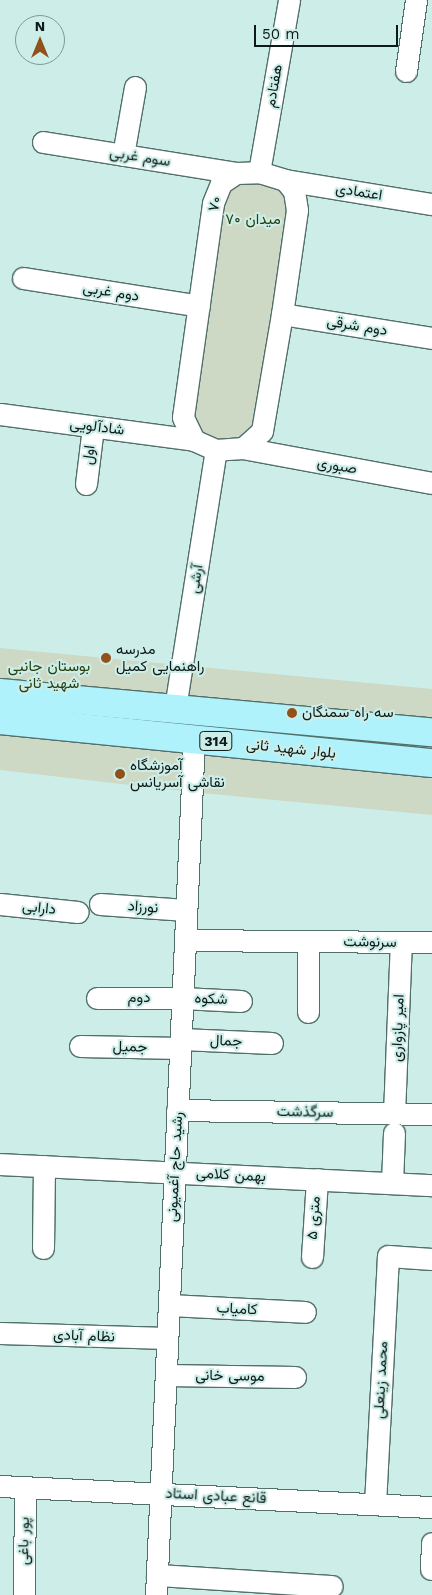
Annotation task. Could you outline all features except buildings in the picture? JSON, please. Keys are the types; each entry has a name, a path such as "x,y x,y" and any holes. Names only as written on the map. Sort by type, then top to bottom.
{"main road":[{"name":"بلوار شهید ثانی","path":"0,693 432,732"},
{"name":"بلوار شهید ثانی","path":"0,720 432,763"}],"street":[{"name":"هفتادم","path":"260,172 289,0"},
{"path":"406,72 416,0"},
{"path":"123,154 135,87"},
{"name":"سوم غربی","path":"43,142 236,173"},
{"path":"194,440 216,450 243,448 262,431 282,314 297,210 294,191 285,180 260,172 236,173"},
{"name":"۷۰","path":"194,440 183,417 213,202 220,183 236,173"},
{"name":"اعتمادی","path":"285,180 432,204"},
{"name":"دوم غربی","path":"23,278 199,306"},
{"name":"دوم شرقی","path":"282,314 432,338"},
{"name":"شادآلویی","path":"0,414 194,440"},
{"name":"اول","path":"86,484 93,426"},
{"name":"صبوری","path":"243,448 432,483"},
{"name":"آرشی","path":"175,708 216,450"},
{"name":"رشید حاج آغمیونی","path":"157,1585 194,739"},
{"name":"دارابی","path":"0,904 78,912"},
{"name":"نورزاد","path":"100,904 186,910"},
{"name":"سرنوشت","path":"185,940 432,942"},
{"path":"308,941 308,1012"},
{"name":"امیر پازواری","path":"392,1183 401,942"},
{"name":"دوم","path":"97,998 182,998"},
{"name":"شکوه","path":"182,998 241,1001"},
{"name":"جمال","path":"180,1044 272,1043"},
{"name":"جمیل","path":"80,1046 180,1044"},
{"name":"سرگذشت","path":"178,1110 394,1124 432,1114"},
{"name":"بهمن کلامی","path":"0,1164 432,1185"},
{"path":"43,1248 44,1166"},
{"name":"۵ متری","path":"312,1257 317,1179"},
{"name":"محمد زینعلی","path":"375,1504 388,1256 432,1259"},
{"name":"کامیاب","path":"169,1305 305,1312"},
{"name":"نظام آبادی","path":"0,1333 167,1338"},
{"name":"موسی خانی","path":"166,1375 295,1377"},
{"name":"قانع عبادی استاد","path":"0,1486 432,1507"},
{"name":"پور باغی","path":"24,1595 25,1487"},
{"path":"431,1569 432,1543"},
{"path":"157,1585 332,1586"}],"green space":[{"name":"میدان ۷۰","path":"236,173 294,191 262,431 216,450 183,417 213,203"},
{"name":"بوستان جانبی شهید ثانی","path":"0,648 432,689 432,733 0,693"},
{"name":"بوستان جانبی شهید ثانی","path":"0,720 432,763 432,815 191,792 0,770"}],"place":[{"name":"مدرسه راهنمایی کمیل","path":"106,658"},
{"name":"سه راه سمنگان","path":"292,713"},
{"name":"آموزشگاه نقاشی آسریانس","path":"120,774"}]}
